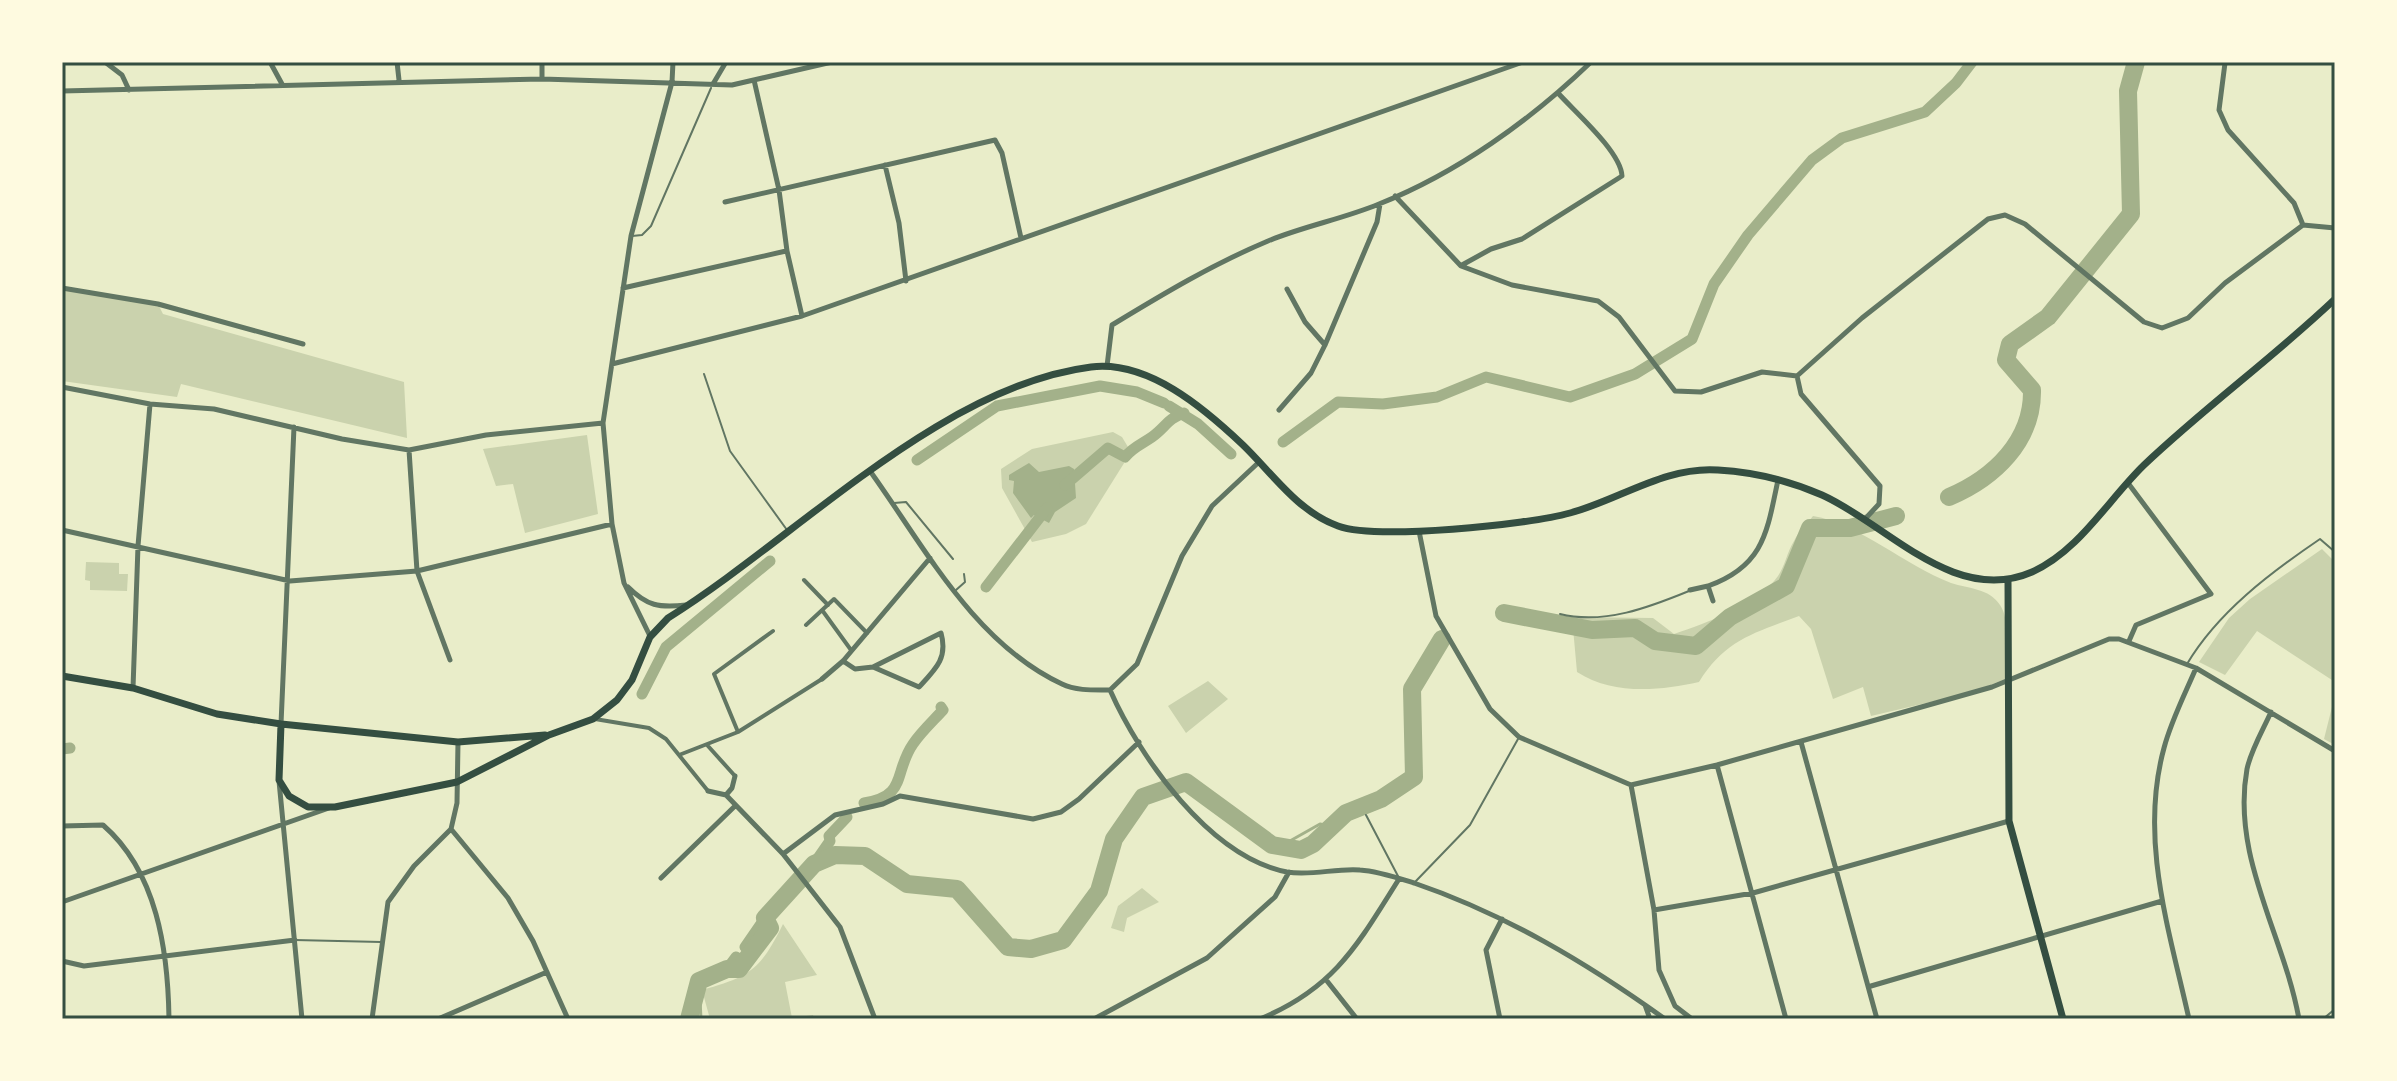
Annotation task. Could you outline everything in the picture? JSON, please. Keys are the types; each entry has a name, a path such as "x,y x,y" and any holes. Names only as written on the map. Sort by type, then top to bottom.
{"main road":[{"path":"281,724 279,780 289,796 308,807 335,807 457,782 549,735 593,719 617,700 632,680 650,637 668,618 870,471 947,421 995,396 1044,377 1107,366 1139,372 1190,401 1259,462 1284,490 1327,522 1368,533 1419,531 1572,513 1668,476 1703,469 1778,480 1820,494 1946,569 1975,579 2008,580 2034,571 2061,554 2128,483 2335,299"},
{"path":"2008,580 2009,821 2060,1018"},
{"path":"62,676 133,688 217,714 281,724 458,742 549,735"}],"street":[{"path":"105,62 122,75 129,90"},
{"path":"270,62 282,84"},
{"path":"397,62 399,80"},
{"path":"542,62 542,79"},
{"path":"650,637 624,583 612,524 603,423 631,236 672,82 673,62"},
{"path":"712,85 726,62"},
{"path":"62,91 399,80 542,79 712,85 754,80 832,62"},
{"path":"612,364 802,316 1523,62"},
{"path":"1107,366 1112,325 1179,283 1269,241 1380,204 1395,196 1482,148 1558,93 1591,62"},
{"path":"2225,63 2219,110 2228,130 2294,203 2303,225"},
{"path":"754,80 779,190 787,251 802,316"},
{"path":"1461,266 1491,249 1522,239 1622,176 1622,167 1609,149 1558,93"},
{"path":"725,202 992,140 1001,146 1021,238"},
{"path":"885,165 899,223 906,281"},
{"path":"1395,196 1461,266 1512,285 1598,301 1619,317 1675,391 1701,392 1762,372 1797,376 1862,318 1988,219 2005,215 2025,224 2144,322 2162,328 2188,318 2225,283 2303,225 2335,228"},
{"path":"1279,410 1311,373 1325,345 1377,222 1380,204"},
{"path":"623,288 787,251"},
{"path":"62,288 158,304 303,344"},
{"path":"1287,289 1305,322 1325,345"},
{"path":"1797,376 1801,394 1880,486 1879,504 1865,519"},
{"path":"62,387 150,404 214,409 409,450 486,435 603,423"},
{"path":"133,688 138,546 150,404"},
{"path":"281,724 290,581 294,427"},
{"path":"409,450 417,571 450,660"},
{"path":"870,471 955,591 995,635 1063,685 1110,690 1137,664 1182,556 1212,506 1259,462"},
{"path":"1690,590 1727,579 1760,551 1778,480"},
{"path":"2128,483 2211,594 2136,625 2129,641"},
{"path":"62,530 290,581 417,571 612,524"},
{"path":"1419,531 1431,597 1442,627 1490,709 1519,737 1631,785 1801,742 2010,680 2109,639 2129,641 2196,668 2335,751"},
{"path":"679,755 738,732 822,679 852,651 930,558"},
{"path":"804,580 828,605"},
{"path":"624,583 644,603 662,608 691,604"},
{"path":"1708,586 1713,601"},
{"path":"806,625 834,599 867,633"},
{"path":"822,610 852,651"},
{"path":"738,732 714,674 773,631"},
{"path":"843,661 855,669 873,667 929,636 941,633 945,648 943,659 919,687 873,667"},
{"path":"2189,1019 2153,847 2156,783 2164,745 2196,668"},
{"path":"1110,690 1139,742 1172,791 1211,830 1253,861 1289,872 1361,870 1414,883 1502,919 1576,958 1665,1019"},
{"path":"2271,712 2247,768 2245,838 2260,897 2292,982 2299,1019"},
{"path":"593,719 649,728 666,739 708,791 726,795 783,854 840,927 875,1019"},
{"path":"372,1019 388,902 414,866 451,829 458,742"},
{"path":"783,854 835,815 900,796 1033,819 1070,805 1139,742"},
{"path":"1801,742 1871,986 1877,1019"},
{"path":"708,746 735,776 732,788 726,795"},
{"path":"1717,765 1786,1019"},
{"path":"279,780 302,1019"},
{"path":"1631,785 1654,910 1659,970 1675,1006 1692,1019"},
{"path":"661,878 735,806"},
{"path":"62,902 335,807"},
{"path":"1654,910 1753,893 2009,821"},
{"path":"62,826 103,825 131,854 143,874 155,912 169,1019"},
{"path":"451,829 508,898 568,1019"},
{"path":"1094,1019 1207,958 1275,897 1289,872"},
{"path":"1260,1019 1288,1007 1327,981 1378,913 1399,879"},
{"path":"1871,986 2162,901"},
{"path":"1500,1019 1486,950 1502,919"},
{"path":"62,961 84,966 295,940"},
{"path":"438,1019 547,972"},
{"path":"1327,981 1357,1019"},
{"path":"1644,1004 1650,1019"}],"lane":[{"path":"631,236 642,235 651,226 712,85"},
{"path":"704,374 730,451 788,531"},
{"path":"892,503 906,502 917,511 953,559"},
{"path":"2187,665 2203,637 2281,566 2320,539 2335,552"},
{"path":"955,591 965,582 964,574"},
{"path":"1560,614 1572,617 1642,611 1690,590"},
{"path":"1414,883 1470,825 1519,737"},
{"path":"1366,815 1399,879"},
{"path":"295,940 382,942"},
{"path":"2323,1019 2335,1009"}],"shaded area":[{"path":"62,288 158,304 163,314 404,382 407,438 181,384 177,397 62,381"},
{"path":"1113,432 1122,437 1131,452 1086,524 1066,534 1032,542 1002,488 1001,469 1032,449"},
{"path":"587,435 598,514 525,533 513,484 496,486 483,449"},
{"path":"1029,463 1039,472 1069,466 1074,469 1076,498 1055,512 1049,523 1034,515 1031,518 1013,493 1014,481 1009,480 1009,475"},
{"path":"1813,516 1848,527 1934,575 1984,592 1995,599 2006,621 2005,679 1973,692 1871,716 1863,687 1833,699 1811,629 1799,616 1754,633 1730,647 1699,682 1652,689 1620,688 1605,685 1577,672 1572,617 1653,618 1674,634 1716,618 1745,604 1769,586 1780,572 1796,538"},
{"path":"2322,549 2335,562 2335,682 2257,631 2225,675 2199,662 2229,618 2250,599"},
{"path":"86,562 119,563 119,574 128,574 127,591 90,590 90,581 85,580"},
{"path":"1208,681 1228,699 1186,733 1168,706"},
{"path":"2335,695 2335,745 2324,739"},
{"path":"1142,888 1159,902 1127,918 1124,932 1111,928 1118,906"},
{"path":"783,924 817,975 785,982 792,1018 813,1015 814,1019 710,1019 702,990 732,981 752,969 768,951"}],"waterway":[{"path":"1283,442 1338,402 1383,404 1437,397 1486,377 1570,397 1635,374 1692,339 1714,284 1748,235 1812,160 1842,138 1925,112 1956,83 1972,62"},
{"path":"1949,497 1995,468 2008,456 2026,426 2032,390 2006,360 2010,344 2048,317 2131,214 2128,91 2136,62"},
{"path":"917,460 997,406 1100,386 1137,392 1164,403"},
{"path":"1169,406 1198,424 1231,454"},
{"path":"1065,485 1108,448 1125,457 1170,420 1184,413"},
{"path":"986,587 1047,508"},
{"path":"1504,613 1592,630 1635,628 1655,641 1696,646 1730,617 1786,586 1810,528 1850,528 1896,516"},
{"path":"642,694 666,647 770,561"},
{"path":"689,1019 699,981 727,969 739,969 770,928 765,918 814,864 835,855 865,856 907,884 957,889 1008,947 1031,949 1063,940 1099,891 1114,839 1143,797 1186,782 1272,845 1301,850 1313,844 1346,813 1381,799 1414,777 1412,689 1442,639"},
{"path":"864,803 878,800 894,789 913,744 943,710 941,707"},
{"path":"62,749 70,748"},
{"path":"814,864 830,841 829,836 847,817"},
{"path":"1281,846 1320,824 1331,826"},
{"path":"745,947 765,918"},
{"path":"727,969 736,957"},
{"path":"699,981 701,1019"}]}
